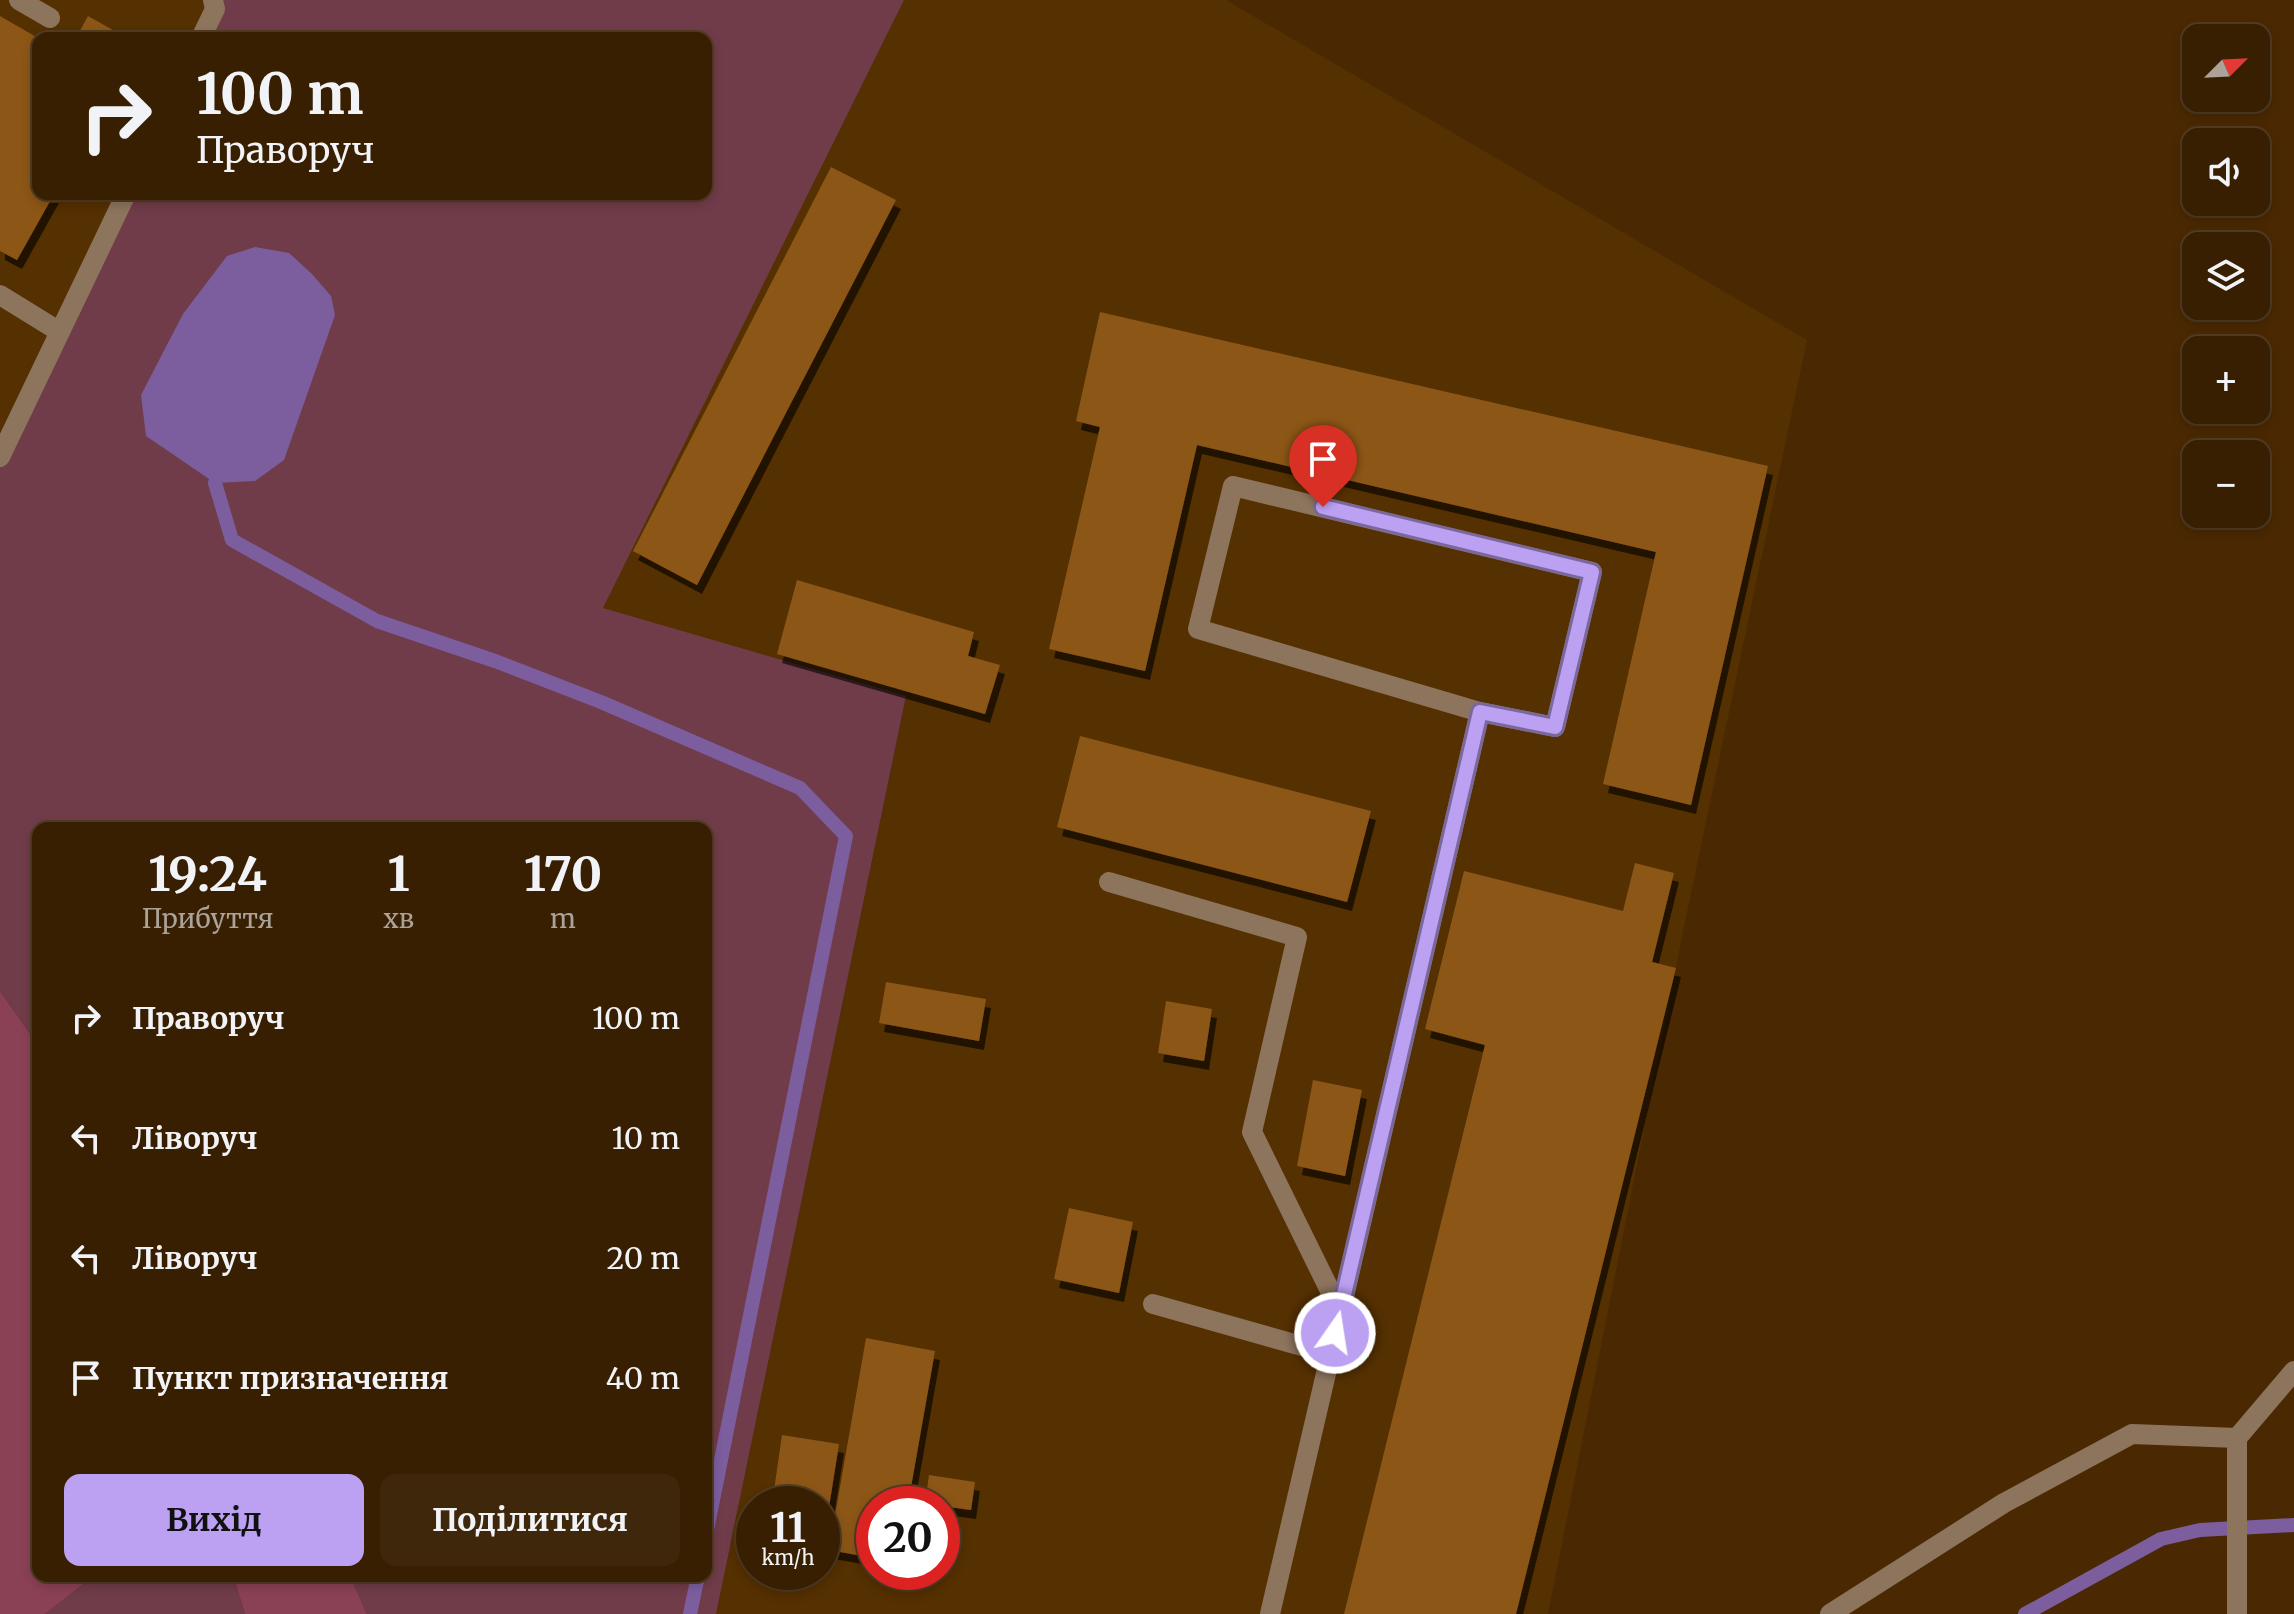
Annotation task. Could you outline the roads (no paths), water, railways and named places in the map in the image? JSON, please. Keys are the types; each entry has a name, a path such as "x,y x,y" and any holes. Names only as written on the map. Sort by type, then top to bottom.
{"street":[{"path":"19,0 50,18"},
{"path":"204,32 215,9 213,0"},
{"path":"0,457 123,200"},
{"path":"0,295 60,332"},
{"path":"1233,486 1592,572 1555,727 1480,712 1198,629 1233,486"},
{"path":"1270,1614 1480,712"},
{"path":"1109,882 1297,937 1252,1132 1340,1311"},
{"path":"1153,1304 1330,1354"},
{"path":"2237,1611 2237,1438 2294,1371"},
{"path":"1830,1614 2004,1503 2132,1434 2237,1438"}],"waterway":[{"path":"215,483 232,540 377,621 495,661 601,702 800,788 846,836 712,1505"},
{"path":"2025,1614 2161,1539 2200,1530 2294,1525"},
{"path":"690,1614 697,1582"}]}
